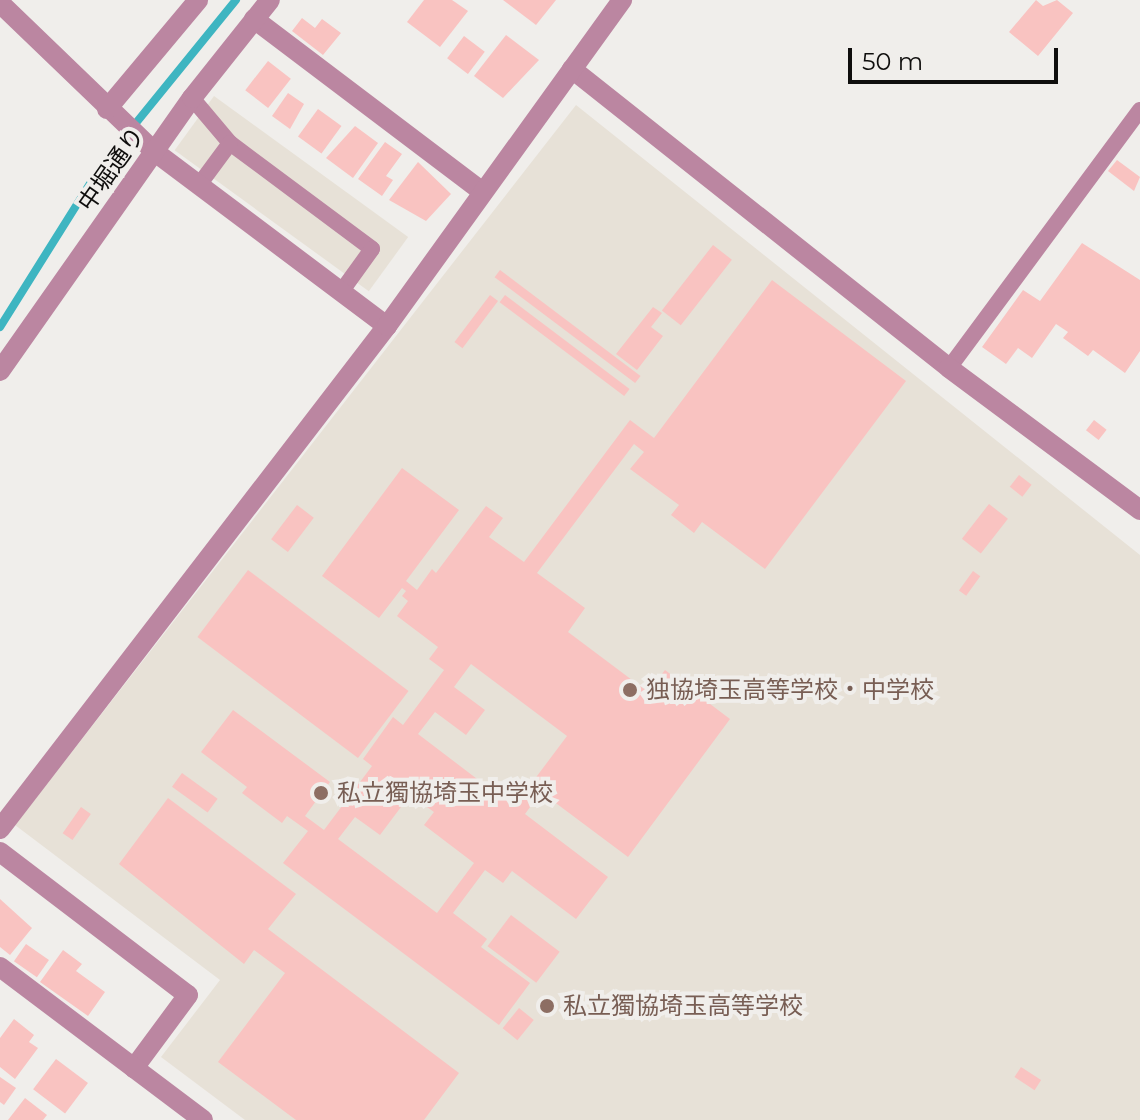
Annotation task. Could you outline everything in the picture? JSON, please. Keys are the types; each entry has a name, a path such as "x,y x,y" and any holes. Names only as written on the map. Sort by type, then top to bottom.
{"street":[{"path":"110,112 198,0"},
{"name":"中堀通り","path":"0,371 148,146 192,98 270,0"},
{"path":"0,829 387,326 622,0"},
{"path":"0,3 148,146 387,326"},
{"path":"254,19 483,192"},
{"path":"572,69 949,368 1140,510"},
{"path":"0,852 188,995 134,1068"},
{"path":"0,967 203,1120"}],"lane":[{"path":"192,98 230,143 372,249 341,292"},
{"path":"949,368 1140,110"},
{"path":"199,185 230,143"}],"shaded area":[{"path":"214,96 408,237 369,291 175,150"},
{"name":"独協埼玉高等学校・中学校","path":"576,105 1140,555 1140,1120 245,1120 161,1057 220,980 15,825"}],"building":[{"path":"424,0 452,0 468,11 440,47 407,22"},
{"path":"503,0 556,0 536,25"},
{"path":"1036,0 1043,6 1057,0 1073,13 1038,56 1009,32"},
{"path":"302,18 315,28 322,19 341,33 323,55 292,31"},
{"path":"506,35 539,60 503,98 474,76"},
{"path":"464,36 485,52 468,74 447,58"},
{"path":"268,61 291,79 268,108 245,90"},
{"path":"288,93 304,104 290,129 272,116"},
{"path":"318,109 341,126 321,154 298,137"},
{"path":"355,126 378,143 353,178 326,158"},
{"path":"385,142 402,154 386,176 393,180 382,196 358,179"},
{"path":"1117,160 1140,177 1134,191 1108,171"},
{"path":"418,162 451,194 426,221 389,200"},
{"path":"1082,243 1140,280 1140,351 1125,373 1093,350 1088,356 1063,338 1068,332 1056,324 1032,358 1018,348 1006,364 982,347 1023,290 1040,301"},
{"path":"713,245 732,260 681,325 662,310"},
{"path":"500,270 641,376 635,383 495,277"},
{"path":"772,280 906,381 765,569 702,522 694,533 671,515 679,505 630,469 644,452 634,444 537,573 585,608 568,632 648,692 665,670 730,719 628,857 541,792 525,814 608,877 576,919 512,871 503,883 485,870 453,913 487,939 481,947 530,983 499,1025 283,863 308,831 287,816 282,823 242,793 247,787 201,752 233,710 330,782 305,816 324,830 372,766 363,759 393,717 403,725 444,670 429,659 438,647 397,616 408,601 402,596 406,591 402,588 379,618 322,576 402,468 459,510 406,581 417,590 432,569 436,573 486,506 503,518 489,537 524,562 630,420 654,438","holes":["471,664 567,736 531,784 485,785 418,734 435,712 466,735 485,710 454,687","410,795 434,812 424,825 474,863 437,913 338,839 355,817 380,835"]},
{"path":"490,295 498,301 462,348 454,342"},
{"path":"505,295 630,389 624,396 500,302"},
{"path":"653,307 662,313 651,327 663,336 637,370 616,354"},
{"path":"1094,420 1107,430 1099,440 1086,430"},
{"path":"1019,475 1032,485 1022,497 1010,487"},
{"path":"989,504 1008,519 981,553 962,539"},
{"path":"297,505 314,518 288,552 271,539"},
{"path":"248,570 409,691 358,758 197,637"},
{"path":"973,571 980,576 966,596 959,590"},
{"path":"182,773 218,799 208,813 172,787"},
{"path":"168,798 296,894 268,929 459,1073 424,1120 296,1120 218,1062 285,973 254,950 244,964 119,864"},
{"path":"81,807 91,814 72,840 63,833"},
{"path":"0,899 32,928 10,955 0,947"},
{"path":"511,915 560,952 536,983 488,946"},
{"path":"26,944 49,960 37,977 14,961"},
{"path":"63,950 82,964 76,971 105,992 88,1016 40,982"},
{"path":"519,1008 534,1020 517,1040 503,1028"},
{"path":"14,1019 34,1035 29,1042 38,1048 15,1079 0,1067 0,1038"},
{"path":"56,1059 88,1083 65,1113 33,1089"},
{"path":"1021,1067 1041,1080 1035,1090 1014,1077"},
{"path":"0,1077 16,1088 4,1105 0,1102"},
{"path":"25,1098 47,1115 43,1120 8,1120"}],"waterway":[{"path":"0,327 101,166 236,0"}],"place":[{"name":"独協埼玉高等学校・中学校","path":"630,690"},
{"name":"私立獨協埼玉中学校","path":"321,793"},
{"name":"私立獨協埼玉高等学校","path":"547,1006"}]}
